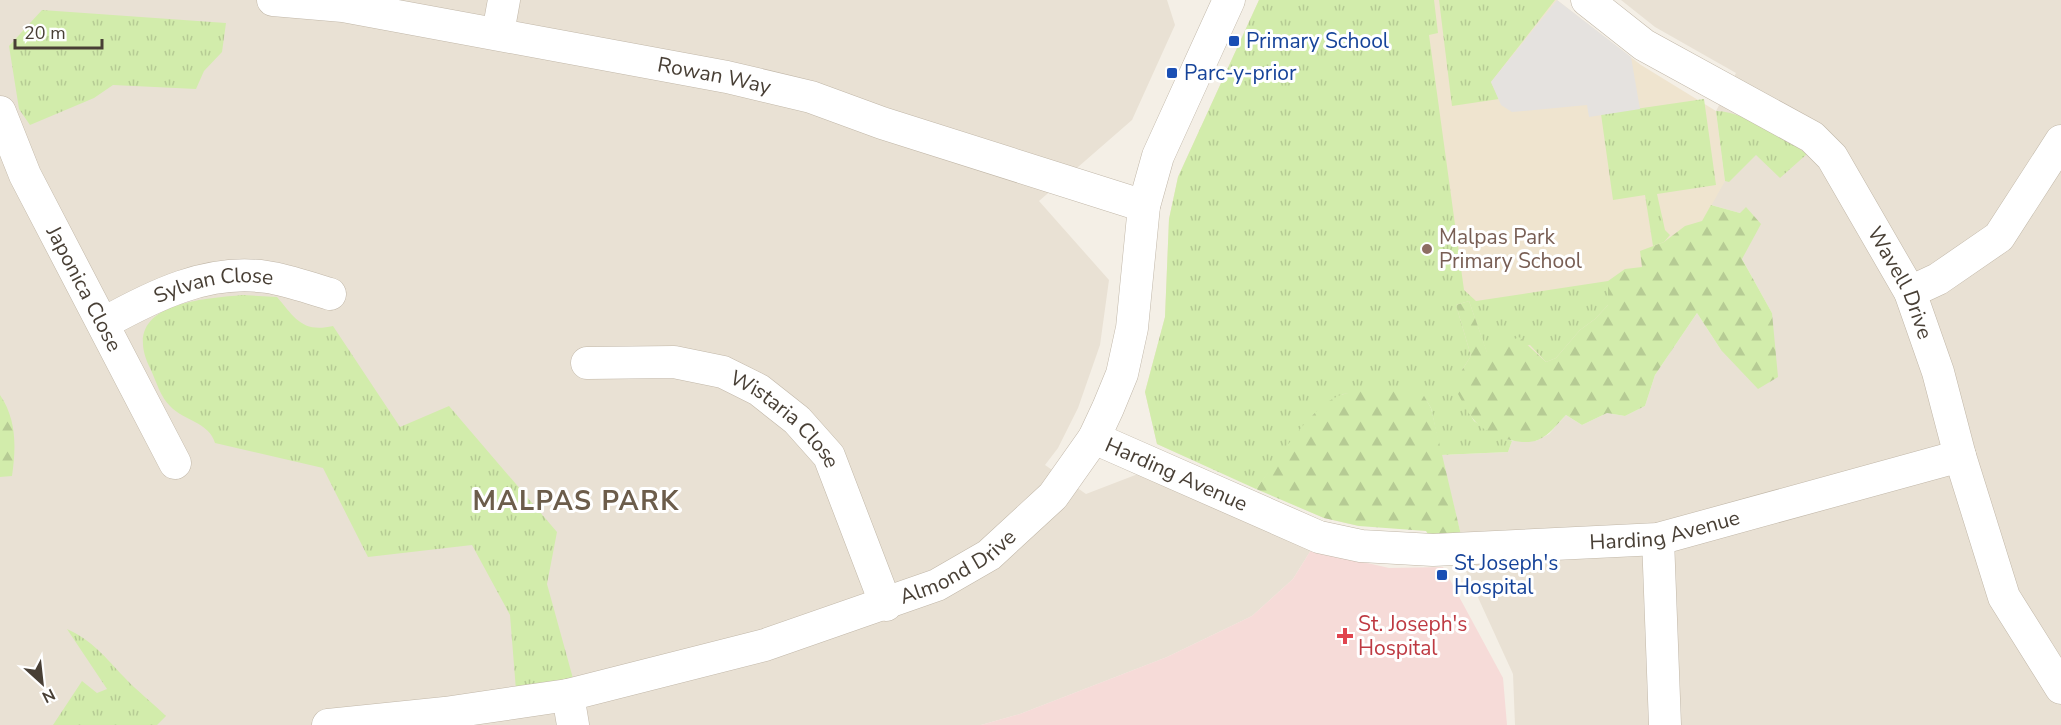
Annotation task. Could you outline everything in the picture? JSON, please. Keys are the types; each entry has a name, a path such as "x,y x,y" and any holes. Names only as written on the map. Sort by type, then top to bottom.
{"street":[{"name":"Rowan Way","path":"273,0 343,6 727,76 811,97 882,123 1144,206"},
{"path":"498,33 504,0"},
{"name":"Almond Drive","path":"328,725 445,713 570,710 886,605 937,585 989,555 1053,496 1094,438 1122,374 1132,328 1144,206 1158,156 1229,0"},
{"name":"Wavell Drive","path":"1587,0 1644,45 1812,137 1832,157 1857,196 1910,292 1938,372 1960,456 2004,597 2061,688"},
{"name":"Japonica Close","path":"0,112 26,175 175,463"},
{"path":"1910,292 1938,279 1999,237 2061,141"},
{"name":"Sylvan Close","path":"104,323 147,299 187,284 228,276 266,277 330,294"},
{"name":"Wistaria Close","path":"587,363 674,362 723,372 759,390 796,420 828,456 886,605"},
{"name":"Harding Avenue","path":"1094,438 1319,537 1361,546 1433,550 1658,539 1960,456"},
{"path":"1658,539 1665,725"}],"shaded area":[{"path":"0,0 1167,0 1175,25 1132,120 1039,201 1109,280 1100,345 1078,408 1058,448 1045,465 1086,494 1138,474 1311,550 1293,579 1252,616 1167,657 1020,714 981,725 0,725"},
{"name":"Malpas Park Primary School","path":"1259,0 1557,0 1641,65 1716,111 1725,181 1672,276 1553,382 1405,397 1359,526 1324,518 1157,444 1145,392 1165,317 1169,219 1178,177"},
{"path":"1557,0 1631,57 1640,109 1589,117 1587,105 1512,112 1501,105 1491,82"},
{"path":"1621,0 2061,0 2061,725 1515,725 1513,674 1465,569 1461,535 1441,455 1508,452 1512,441 1536,441 1549,434 1566,415 1582,425 1607,413 1625,416 1645,406 1655,375 1697,313 1721,350 1772,313 1742,259 1740,213 1711,205 1725,180 1716,111 1736,73 1655,27"},
{"name":"St. Joseph's Hospital","path":"1311,550 1389,568 1443,567 1503,678 1507,725 981,725 1020,714 1167,657 1252,616 1293,579"}],"green space":[{"path":"1259,0 1434,0 1438,33 1429,35 1464,290 1476,301 1608,281 1608,305 1580,330 1556,358 1546,362 1530,345 1487,353 1469,301 1456,305 1471,356 1462,370 1467,409 1474,421 1487,430 1512,441 1508,452 1441,455 1431,408 1418,387 1343,394 1313,415 1256,489 1157,444 1145,392 1165,317 1169,219 1178,177"},
{"path":"1439,0 1555,0 1491,82 1499,99 1452,106"},
{"path":"42,10 226,23 222,52 204,71 196,89 113,85 94,98 30,125 19,109 9,46"},
{"path":"1704,99 1716,185 1657,194 1665,230 1670,235 1664,242 1653,246 1645,195 1613,200 1601,114"},
{"path":"1716,111 1751,120 1776,133 1807,154 1780,178 1756,155 1729,182 1725,181"},
{"path":"1711,205 1740,213 1746,207 1761,224 1742,259 1772,313 1778,377 1758,389 1721,350 1697,313 1655,375 1645,406 1625,416 1607,413 1582,425 1566,415 1546,435 1531,442 1513,441 1495,435 1474,420 1457,392 1462,370 1471,356 1456,305 1469,301 1487,352 1519,337 1546,362 1556,358 1580,330 1608,305 1608,281 1625,269 1642,267 1640,251 1664,242 1685,226 1702,221"},
{"path":"243,295 277,297 300,322 322,328 333,326 400,427 449,406 557,532 547,584 577,693 517,703 510,615 472,545 368,557 323,468 215,443 207,430 167,403 161,394 143,348 145,331 153,318 167,309 185,303"},
{"path":"1419,387 1431,408 1461,535 1431,539 1426,531 1359,526 1324,518 1256,489 1307,421 1332,399 1358,391"},
{"path":"0,395 10,414 14,434 14,455 12,476 0,477"},
{"path":"67,629 84,638 98,650 166,716 157,725 53,725 82,681 97,693 107,689"}],"place":[{"name":"Primary School","path":"1234,41"},
{"name":"Parc-y-prior","path":"1172,73"},
{"name":"Malpas Park Primary School","path":"1427,249"},
{"name":"St Joseph's Hospital","path":"1442,575"},
{"name":"St. Joseph's Hospital","path":"1345,636"}],"district":[{"name":"MALPAS PARK","path":"576,501"}]}
